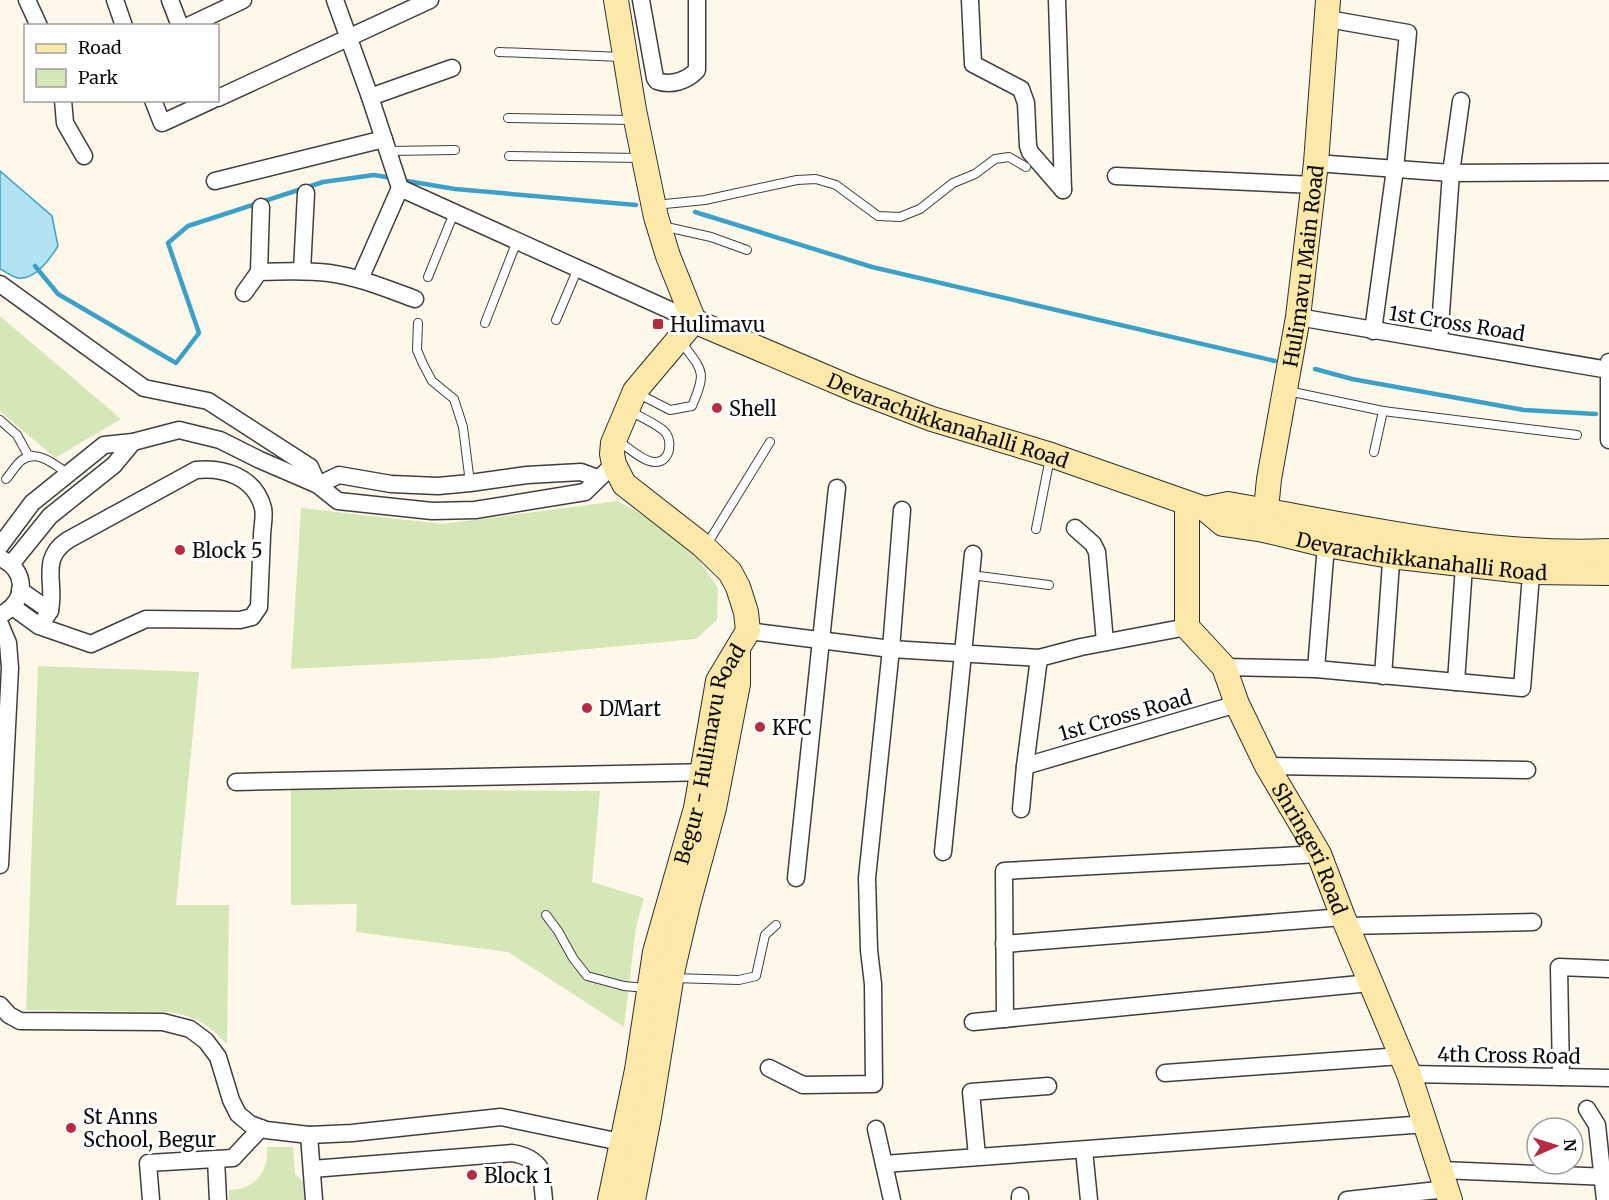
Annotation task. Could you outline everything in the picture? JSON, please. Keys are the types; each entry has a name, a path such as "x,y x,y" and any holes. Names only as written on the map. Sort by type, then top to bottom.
{"main road":[{"path":"606,471 615,439 631,400 687,330 656,215 636,120 616,0"},
{"name":"Hulimavu Main Road","path":"1265,520 1269,479 1298,317 1315,174 1328,10"},
{"name":"Devarachikkanahalli Road","path":"687,330 932,419 1051,455 1196,506 1228,504 1326,544 1464,566 1532,561 1609,551"},
{"name":"Begur - Hulimavu Road","path":"606,471 705,547 730,572 738,587 746,612 738,684 712,772 696,808 655,951 637,1070 633,1200"},
{"path":"1187,627 1196,506"},
{"name":"Devarachikkanahalli Road","path":"1265,520 1394,532 1532,561 1609,573"},
{"name":"Shringeri Road","path":"1187,627 1224,668 1237,704 1267,766 1319,854 1344,922 1405,1065 1446,1187"},
{"name":"Begur - Hulimavu Road","path":"610,1200 633,1145 688,904 714,808 712,772"}],"street":[{"path":"33,13 45,0"},
{"path":"115,0 123,24"},
{"path":"170,0 179,24"},
{"path":"192,24 243,0"},
{"path":"335,0 398,182 360,279"},
{"path":"219,98 430,0"},
{"path":"641,0 655,78 664,84 678,82 693,75 697,70 697,0"},
{"path":"970,0 973,64 1021,89 1026,103 1030,152 1063,190 1057,0"},
{"path":"1328,10 1408,33 1395,169 1373,331"},
{"path":"370,97 452,68"},
{"path":"1439,341 1451,173 1461,101"},
{"path":"63,102 65,123 84,156"},
{"path":"154,102 162,123 208,102"},
{"path":"215,181 386,145"},
{"path":"1116,176 1315,174 1395,169 1451,173 1609,172"},
{"path":"398,182 454,213 578,268 687,330"},
{"path":"302,271 306,193"},
{"path":"244,293 259,272 261,207"},
{"path":"259,272 331,273 360,279 416,299"},
{"path":"0,284 144,388 208,401 218,407 310,467 318,485"},
{"name":"1st Cross Road","path":"1298,317 1609,370"},
{"path":"1609,362 1609,441"},
{"path":"3,551 32,503 104,445 133,442 180,430 220,440 318,485 339,501 432,511 474,510 585,492 606,471"},
{"path":"3,551 114,465 133,442"},
{"path":"3,551 21,579 19,598 7,610 39,626 91,644 146,619 240,620 252,617 259,607 263,508 254,489 234,474 213,469 196,470 68,540 58,548 50,560 50,611 39,626"},
{"path":"318,485 339,475 391,484 438,486 527,475 606,471"},
{"path":"796,878 823,640 837,488"},
{"path":"769,1068 803,1085 874,1084 873,984 869,950 867,878 891,648 902,510"},
{"path":"1075,528 1093,544 1097,552 1105,642"},
{"path":"1383,676 1390,556 1394,532"},
{"path":"1316,669 1326,544"},
{"path":"943,852 973,554"},
{"path":"1224,668 1316,669 1521,688 1532,561"},
{"path":"1456,682 1464,566"},
{"path":"20,590 50,611"},
{"path":"0,624 10,655 3,747 0,866"},
{"path":"743,640 823,640 891,648 1039,658 1105,642 1187,627"},
{"path":"1022,809 1025,766 1039,658"},
{"name":"1st Cross Road","path":"1025,766 1237,704"},
{"path":"1267,766 1527,770"},
{"path":"236,782 712,772"},
{"path":"1005,1019 1004,871 1319,854"},
{"path":"1004,944 1344,922 1533,922"},
{"path":"1561,1077 1558,967 1609,969"},
{"path":"973,1023 1370,983"},
{"path":"1,1009 20,1021 163,1022 190,1029 206,1041 218,1056 231,1100 238,1114 250,1124 261,1128 309,1134 352,1133 501,1117 633,1145"},
{"name":"4th Cross Road","path":"1165,1073 1405,1065 1561,1077 1609,1078"},
{"path":"977,1156 971,1092 1047,1086"},
{"path":"1587,1109 1597,1125 1606,1177 1605,1200"},
{"path":"884,1164 1425,1124"},
{"path":"151,1200 147,1163 233,1158 261,1128"},
{"path":"876,1129 892,1200"},
{"path":"309,1134 314,1200"},
{"path":"1084,1150 1089,1200"},
{"path":"312,1169 512,1153 529,1158 539,1166 544,1200"},
{"path":"216,1159 218,1200"},
{"path":"1347,1200 1446,1187 1606,1177"}],"lane":[{"path":"498,52 625,57"},
{"path":"508,118 636,120"},
{"path":"386,145 455,150"},
{"path":"509,156 644,158"},
{"path":"656,215 705,200 797,180 816,179 836,185 878,216 900,217 920,209 953,183 975,174 994,159 1009,157 1026,167"},
{"path":"428,277 454,213"},
{"path":"656,215 747,250"},
{"path":"485,323 517,241"},
{"path":"556,320 578,268"},
{"path":"418,323 417,350 423,364 432,381 454,399 463,427 470,483"},
{"path":"631,400 670,410 692,406 702,381 687,330"},
{"path":"1285,391 1383,411 1577,435"},
{"path":"615,439 647,460 656,462 664,460 669,451 671,442 665,431 631,400"},
{"path":"1374,452 1383,411"},
{"path":"0,420 17,435 28,455 45,458 67,473"},
{"path":"705,547 770,442"},
{"path":"1036,529 1051,455"},
{"path":"6,479 22,460 33,456"},
{"path":"970,575 1048,585"},
{"path":"546,915 586,976 624,986 650,989"},
{"path":"672,978 739,980 756,976 765,935 776,925"}],"green space":[{"path":"0,316 121,419 55,458 0,411"},
{"path":"618,501 684,539 718,588 717,620 696,639 482,659 291,669 301,508 443,524"},
{"path":"38,666 199,672 176,905 229,905 227,1045 201,1022 177,1013 26,1010"},
{"path":"291,789 600,791 592,882 644,898 636,927 624,1027 508,952 356,932 357,904 291,905"},
{"path":"267,1147 293,1147 295,1174 303,1181 304,1200 229,1200 229,1190 246,1187 258,1178 265,1164"}],"water":[{"path":"0,171 52,216 58,246 41,268 24,278 18,278 0,269"}],"waterway":[{"path":"35,266 58,294 176,363 199,333 168,243 188,226 323,182 374,175 392,178"},
{"path":"401,180 455,189 636,205"},
{"path":"695,212 872,267 1275,361"},
{"path":"1315,369 1352,379 1524,410 1596,414"}],"place":[{"name":"Hulimavu","path":"658,324"},
{"name":"Shell","path":"717,408"},
{"name":"Block 5","path":"180,550"},
{"name":"DMart","path":"587,708"},
{"name":"KFC","path":"760,727"},
{"name":"St Anns School, Begur","path":"71,1128"},
{"name":"Block 1","path":"472,1175"}]}
